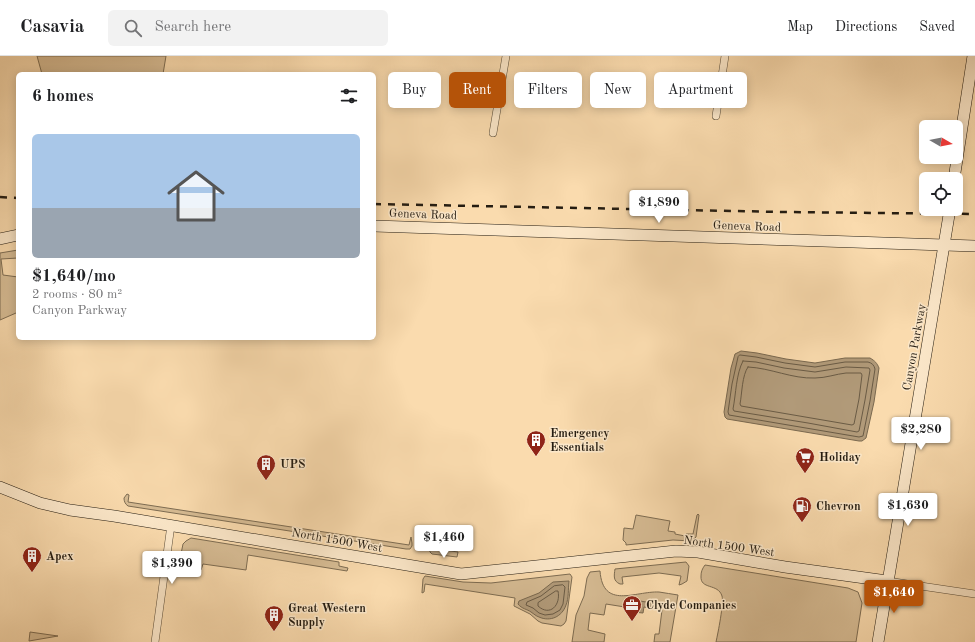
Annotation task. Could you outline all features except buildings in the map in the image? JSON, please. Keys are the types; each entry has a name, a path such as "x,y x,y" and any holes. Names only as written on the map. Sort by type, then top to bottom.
{"main road":[{"path":"955,172 974,56"},
{"name":"Canyon Parkway","path":"878,642 949,216"},
{"name":"Geneva Road","path":"376,226 975,246"},
{"path":"0,239 16,235"},
{"name":"North 1500 West","path":"0,487 40,503 70,510 171,525 461,574 676,551 698,552 785,567 887,581"}],"street":[{"path":"493,133 506,56"},
{"path":"716,116 725,56"},
{"path":"155,642 171,525"},
{"path":"887,581 975,594"}],"shaded area":[{"path":"37,56 166,56 163,72 41,72"},
{"path":"16,250 16,258 1,259 3,275 16,277 16,313 0,320 0,253"},
{"path":"127,494 129,495 128,502 409,545 411,537 412,546 410,549 406,549 128,506 124,499"},
{"path":"698,514 696,537 692,541 673,540 626,545 623,540 624,528 633,529 636,515 670,521 668,531 685,536 686,534 693,534"},
{"path":"191,538 339,562 339,566 348,568 347,571 248,555 246,570 203,564 201,570 191,569 189,565 179,564 183,544"},
{"path":"429,548 458,552 457,557 432,554"},
{"path":"686,562 689,566 687,581 679,585 681,576 659,573 622,577 623,584 618,583 614,578 615,569"},
{"path":"705,565 848,588 858,592 862,603 856,642 716,642 722,611 722,596 717,589 706,585 701,580 701,572"},
{"path":"600,571 602,583 607,591 614,595 622,596 659,592 678,595 670,642 654,642 655,634 659,634 662,610 650,608 650,603 634,601 633,612 631,611 631,608 606,604 604,615 590,613 588,630 605,634 604,642 572,642 576,615 584,596 587,578 590,572"},
{"path":"570,574 572,577 566,621 561,626 538,621 530,614 514,606 515,598 425,584 424,592 422,593 423,579 425,576 463,582 491,583"},
{"path":"30,632 58,636 29,641"}],"water":[{"path":"741,351 815,363 845,358 870,358 873,360 877,363 879,368 874,402 866,438 859,441 727,419 724,412 731,368 735,354"},
{"path":"569,581 566,605 562,613 551,619 536,616 518,604 519,601 539,593 553,582"},
{"path":"635,600 651,603 650,608 644,607 643,613 633,612"}],"railway":[{"path":"0,197 16,198"},
{"path":"376,204 975,214"}],"place":[{"name":"Emergency Essentials","path":"536,457"},
{"name":"Holiday","path":"805,474"},
{"name":"UPS","path":"266,481"},
{"name":"Chevron","path":"802,523"},
{"name":"Apex","path":"32,573"},
{"name":"Clyde Companies","path":"632,622"},
{"name":"Great Western Supply","path":"274,632"}]}
